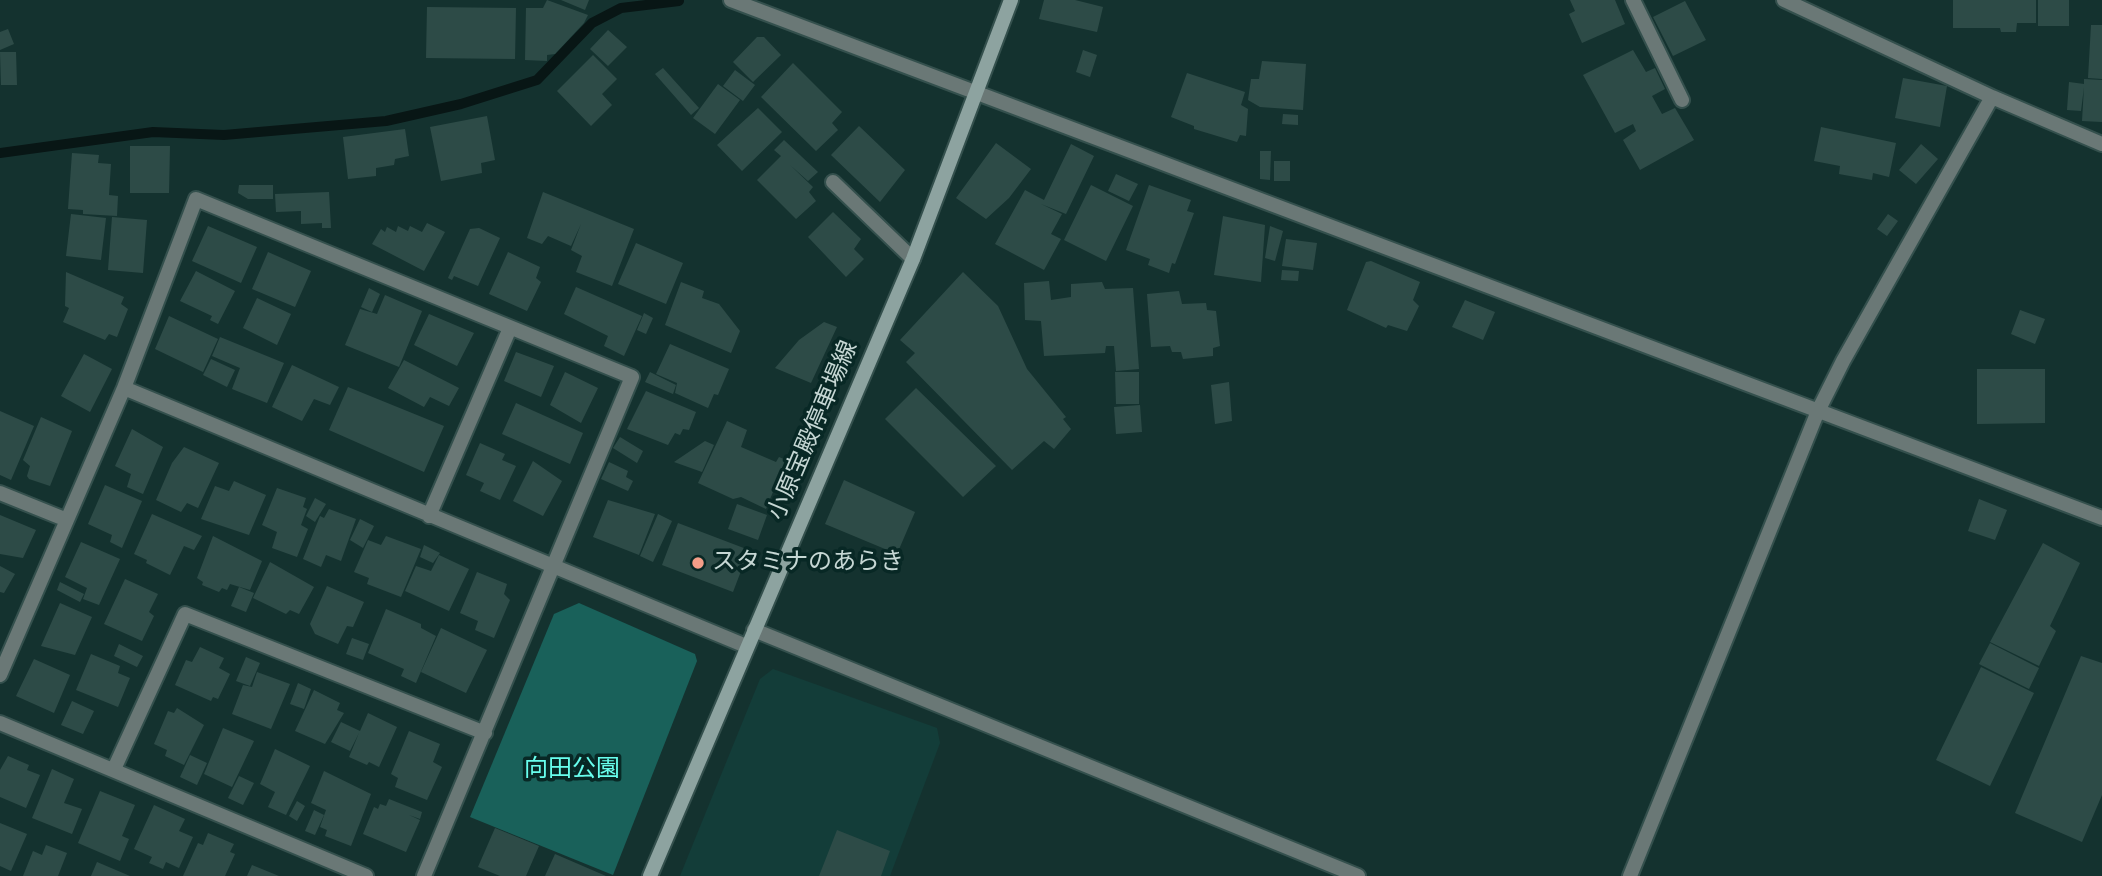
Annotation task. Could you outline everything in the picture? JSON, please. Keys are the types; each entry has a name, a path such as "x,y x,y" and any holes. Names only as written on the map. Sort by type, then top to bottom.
{"main road":[{"name":"小原宝殿停車場線","path":"650,876 913,259 1011,0"}],"street":[{"path":"731,0 2102,518"},
{"path":"1633,0 1682,100"},
{"path":"1784,0 1992,97 2102,144"},
{"path":"1630,876 1818,411 1843,361 1992,97"},
{"path":"832,182 913,259"},
{"path":"1,672 124,388 196,199 632,377 424,876"},
{"path":"429,516 510,328"},
{"path":"124,388 746,646"},
{"path":"0,493 67,520"},
{"path":"114,769 185,614 485,733"},
{"path":"754,630 1358,876"},
{"path":"0,723 366,876"}],"shaded area":[{"path":"773,669 937,728 940,743 890,876 680,876 760,679"}],"green space":[{"name":"向田公園","path":"579,603 695,654 697,661 613,875 470,817 554,614"}],"building":[{"path":"547,0 588,15 584,23 555,54 547,55 547,61 525,60 526,8 543,8"},
{"path":"561,0 589,0 585,10"},
{"path":"1044,0 1075,0 1103,7 1097,32 1039,19"},
{"path":"1570,0 1615,0 1625,24 1582,43 1569,14 1575,11"},
{"path":"1953,0 2036,0 2036,23 2017,23 2016,32 2001,32 2000,28 1953,28"},
{"path":"2038,0 2069,0 2069,26 2038,26"},
{"path":"1685,1 1706,40 1673,56 1653,17"},
{"path":"427,7 516,8 515,59 426,58"},
{"path":"2091,25 2102,25 2102,79 2088,78"},
{"path":"8,29 14,44 0,50 0,32"},
{"path":"608,30 627,47 608,66 590,49"},
{"path":"757,37 764,37 781,55 753,82 733,62"},
{"path":"1083,50 1097,55 1090,77 1076,72"},
{"path":"1633,50 1646,72 1655,68 1665,89 1652,96 1662,114 1675,108 1694,140 1640,170 1623,140 1636,131 1633,124 1615,133 1583,75"},
{"path":"0,52 16,52 17,85 1,85"},
{"path":"593,55 617,79 602,94 612,105 591,126 557,91"},
{"path":"1262,61 1306,64 1303,110 1260,107 1248,100 1251,79 1259,79"},
{"path":"793,63 842,112 832,123 838,130 816,151 761,97"},
{"path":"663,68 699,108 691,115 655,74"},
{"path":"735,70 755,85 743,101 723,86"},
{"path":"1187,73 1245,92 1241,105 1248,109 1246,136 1240,135 1237,142 1194,129 1194,126 1171,117"},
{"path":"1903,78 1947,86 1940,127 1895,118"},
{"path":"2084,79 2102,80 2102,122 2082,121 2084,87 2081,111 2067,110 2069,82 2084,84"},
{"path":"718,84 740,100 715,134 693,118"},
{"path":"758,108 782,132 742,171 717,145"},
{"path":"1283,114 1298,115 1298,125 1282,124"},
{"path":"487,116 495,160 481,163 482,173 441,181 430,127"},
{"path":"859,126 905,170 880,202 831,155"},
{"path":"1821,127 1896,143 1889,177 1873,173 1872,180 1839,174 1840,166 1814,161"},
{"path":"405,129 409,156 395,159 394,165 376,168 376,176 348,179 343,137"},
{"path":"784,140 818,172 808,181 790,165 813,187 809,192 816,201 796,219 757,180 781,156 774,150"},
{"path":"996,143 1031,169 1009,198 986,219 956,198"},
{"path":"1071,144 1094,156 1066,214 1041,204 1062,214 1051,234 1061,239 1044,270 995,244 1025,190 1044,200"},
{"path":"1921,144 1938,159 1916,184 1899,170"},
{"path":"130,146 170,146 169,193 130,193"},
{"path":"1260,151 1271,151 1270,180 1260,179"},
{"path":"72,153 99,155 98,163 111,164 109,195 118,196 117,216 83,214 83,210 68,209"},
{"path":"1274,161 1290,161 1290,181 1274,181"},
{"path":"1116,174 1138,184 1129,201 1108,191"},
{"path":"239,185 273,185 273,199 248,199 238,193"},
{"path":"1091,185 1133,206 1106,261 1064,240"},
{"path":"1149,185 1191,200 1187,211 1194,213 1169,273 1148,265 1150,259 1126,250"},
{"path":"329,192 331,228 322,228 322,223 301,224 301,211 276,212 275,194"},
{"path":"543,192 634,229 612,286 576,272 582,256 571,250 581,224 571,246 548,236 542,244 527,238"},
{"path":"833,212 861,239 854,249 864,259 846,277 808,237"},
{"path":"71,214 106,218 101,260 66,256"},
{"path":"1888,214 1898,221 1887,236 1877,229"},
{"path":"1223,216 1265,225 1261,282 1214,275"},
{"path":"112,217 147,220 143,273 108,270"},
{"path":"427,223 445,232 424,271 372,244 381,229 385,232 387,227 396,232 398,226 408,231 410,226 422,232"},
{"path":"208,226 257,247 241,283 192,261"},
{"path":"1270,226 1283,231 1275,261 1265,258"},
{"path":"479,228 500,238 478,286 454,276 452,280 448,278 470,229"},
{"path":"1286,239 1317,243 1313,270 1282,266"},
{"path":"636,243 683,263 666,304 618,284"},
{"path":"268,252 311,271 295,307 252,289"},
{"path":"508,252 540,267 536,278 541,282 527,311 489,294"},
{"path":"1371,261 1420,282 1413,300 1419,306 1407,331 1388,325 1386,328 1347,310 1366,262"},
{"path":"1282,270 1299,271 1298,281 1281,280"},
{"path":"196,271 235,291 218,324 210,320 212,316 180,301"},
{"path":"66,272 124,297 121,304 128,309 117,337 109,334 105,340 63,322 69,308 65,306"},
{"path":"963,272 998,306 1027,369 1066,417 1063,419 1071,429 1054,449 1044,441 1012,470 906,362 915,353 900,340"},
{"path":"1049,281 1051,300 1071,297 1071,284 1102,282 1105,289 1133,288 1139,369 1116,371 1114,346 1106,346 1105,353 1044,356 1041,321 1025,320 1024,283"},
{"path":"681,282 704,291 702,298 719,304 740,331 731,353 665,325"},
{"path":"576,287 642,316 624,356 604,346 608,336 564,314"},
{"path":"369,288 380,294 372,312 361,307"},
{"path":"1179,291 1182,304 1206,303 1207,310 1216,311 1220,346 1213,348 1213,356 1183,359 1181,352 1172,352 1170,346 1151,347 1147,294"},
{"path":"385,295 422,311 399,367 345,345 360,309 377,314"},
{"path":"257,298 291,314 277,345 243,328"},
{"path":"1465,300 1495,312 1483,340 1452,327"},
{"path":"2020,310 2045,319 2035,344 2011,334"},
{"path":"644,313 653,318 646,334 637,330"},
{"path":"429,314 474,333 457,366 414,345"},
{"path":"169,316 218,339 203,372 155,349"},
{"path":"824,322 837,327 811,383 775,368 799,340"},
{"path":"220,337 284,363 267,403 232,389 240,368 212,356"},
{"path":"670,344 729,369 718,395 714,394 708,408 675,393 677,383 656,374"},
{"path":"516,352 554,366 541,397 504,381"},
{"path":"84,354 112,369 90,412 61,396"},
{"path":"211,359 235,370 227,387 203,375"},
{"path":"404,360 459,388 449,406 430,397 424,407 388,388"},
{"path":"292,365 339,387 330,405 314,399 302,421 272,407"},
{"path":"1977,369 2045,369 2045,423 1977,424"},
{"path":"565,372 598,388 581,423 550,405"},
{"path":"650,372 676,385 673,394 645,382"},
{"path":"1115,372 1139,372 1139,404 1116,404"},
{"path":"1229,382 1232,421 1215,424 1211,385"},
{"path":"348,387 444,426 424,472 329,430"},
{"path":"916,388 996,466 963,497 885,419"},
{"path":"646,391 696,412 689,430 683,429 680,435 675,433 668,445 627,429"},
{"path":"516,403 583,433 570,464 502,434"},
{"path":"1140,405 1142,432 1116,434 1114,407"},
{"path":"0,411 34,426 11,480 0,475"},
{"path":"41,417 72,431 50,486 29,479 27,476 30,466 23,460"},
{"path":"727,421 747,430 741,447 776,462 779,457 786,460 766,509 741,497 733,499 698,483"},
{"path":"132,429 163,447 143,494 127,487 131,474 115,466"},
{"path":"620,437 643,451 637,463 613,448"},
{"path":"705,441 714,445 702,472 674,462"},
{"path":"480,443 505,454 502,460 516,466 500,500 480,491 484,483 466,475"},
{"path":"184,447 219,463 198,508 187,503 181,512 156,500 172,463"},
{"path":"533,461 562,481 543,516 513,501"},
{"path":"609,462 628,471 626,477 633,481 628,491 601,479"},
{"path":"844,480 915,512 897,554 825,524"},
{"path":"234,481 266,495 249,535 201,519 215,486 229,491"},
{"path":"105,485 142,501 122,548 110,542 112,535 88,524"},
{"path":"277,488 306,498 303,507 307,509 301,525 308,529 297,557 272,548 277,532 262,525"},
{"path":"315,498 326,504 315,522 306,516"},
{"path":"1979,499 2007,510 1995,540 1968,531"},
{"path":"608,500 655,514 639,555 593,537"},
{"path":"737,504 767,515 758,540 728,529"},
{"path":"329,509 356,519 341,561 326,555 321,567 303,559 320,516 324,518"},
{"path":"152,514 202,536 194,550 184,546 170,575 134,554"},
{"path":"658,514 672,521 653,562 640,556"},
{"path":"0,515 36,530 23,558 0,554"},
{"path":"360,519 374,526 363,548 350,540"},
{"path":"678,523 749,550 733,592 662,565"},
{"path":"213,536 262,561 250,590 230,584 227,590 222,588 219,592 202,585 203,582 197,578"},
{"path":"386,536 421,549 401,597 367,584 369,578 354,572 368,540 381,545"},
{"path":"81,542 120,559 99,605 83,599 87,588 65,577"},
{"path":"2043,543 2080,563 2050,626 2056,631 2039,666 1990,642"},
{"path":"424,545 440,553 433,563 420,557"},
{"path":"439,555 469,569 449,611 405,591 416,566 431,571"},
{"path":"270,562 314,587 299,614 290,610 286,614 253,598"},
{"path":"0,566 15,574 4,593 0,592"},
{"path":"477,572 507,584 504,594 510,600 494,638 475,630 478,621 460,613"},
{"path":"125,579 158,594 149,612 154,616 142,641 104,624"},
{"path":"60,582 84,594 80,602 57,590"},
{"path":"327,586 364,602 353,627 347,626 338,644 315,634 310,624"},
{"path":"239,587 254,593 246,612 231,606"},
{"path":"60,603 92,617 75,655 41,646"},
{"path":"386,609 421,624 421,628 436,636 416,683 401,676 404,669 368,653"},
{"path":"441,628 487,650 466,693 421,672"},
{"path":"352,638 369,644 363,660 346,654"},
{"path":"1990,643 2039,668 2029,689 1979,664"},
{"path":"119,644 143,656 137,667 114,656"},
{"path":"200,647 224,658 219,668 230,674 218,699 213,697 211,701 175,685 186,660 192,662"},
{"path":"91,654 120,666 118,673 130,678 118,707 76,690"},
{"path":"2081,656 2102,663 2102,795 2082,842 2015,813"},
{"path":"246,657 260,663 250,686 236,681"},
{"path":"34,659 70,675 54,713 16,696"},
{"path":"1981,667 2034,693 1990,786 1936,760"},
{"path":"257,672 290,684 271,729 232,714 243,685 252,687"},
{"path":"298,683 311,689 304,709 290,704"},
{"path":"314,690 340,703 337,710 344,713 325,744 295,731"},
{"path":"72,701 94,711 83,734 61,725"},
{"path":"177,708 204,725 184,765 165,756 167,750 154,744 168,711 174,713"},
{"path":"368,713 397,727 379,767 349,757 359,733 350,751 331,742 341,722 360,731"},
{"path":"223,728 254,741 232,787 204,774"},
{"path":"409,731 440,744 433,762 442,767 427,800 395,787 398,778 391,774"},
{"path":"275,749 310,766 286,815 268,807 275,792 260,784"},
{"path":"190,755 207,763 197,785 180,777"},
{"path":"8,756 29,765 27,770 40,775 26,808 0,797 0,770"},
{"path":"52,769 74,779 64,803 82,809 72,834 32,818"},
{"path":"324,771 371,794 351,846 325,836 327,830 320,827 326,810 311,803"},
{"path":"239,776 254,783 243,805 228,798"},
{"path":"100,791 135,805 122,836 129,839 120,861 78,843"},
{"path":"389,799 422,812 420,819 409,815 420,820 406,852 363,834 374,807 378,809 380,804 386,806"},
{"path":"297,801 305,806 297,821 289,816"},
{"path":"154,805 185,819 179,831 193,837 179,868 166,862 163,869 149,863 152,857 134,849"},
{"path":"314,810 324,815 315,835 305,831"},
{"path":"0,823 27,834 11,871 0,866"},
{"path":"495,828 539,846 526,876 500,876 478,867"},
{"path":"837,830 890,851 881,876 819,876"},
{"path":"208,833 234,844 230,852 235,854 225,876 183,876 198,843 203,845"},
{"path":"46,845 67,853 58,876 23,876 33,851 42,855"},
{"path":"555,854 606,876 545,876"},
{"path":"97,862 130,876 91,876"},
{"path":"252,865 279,876 247,876"}],"waterway":[{"path":"0,153 153,132 224,135 386,121 461,104 537,80 592,23 621,8 679,1"}],"place":[{"name":"スタミナのあらき","path":"698,563"}]}
